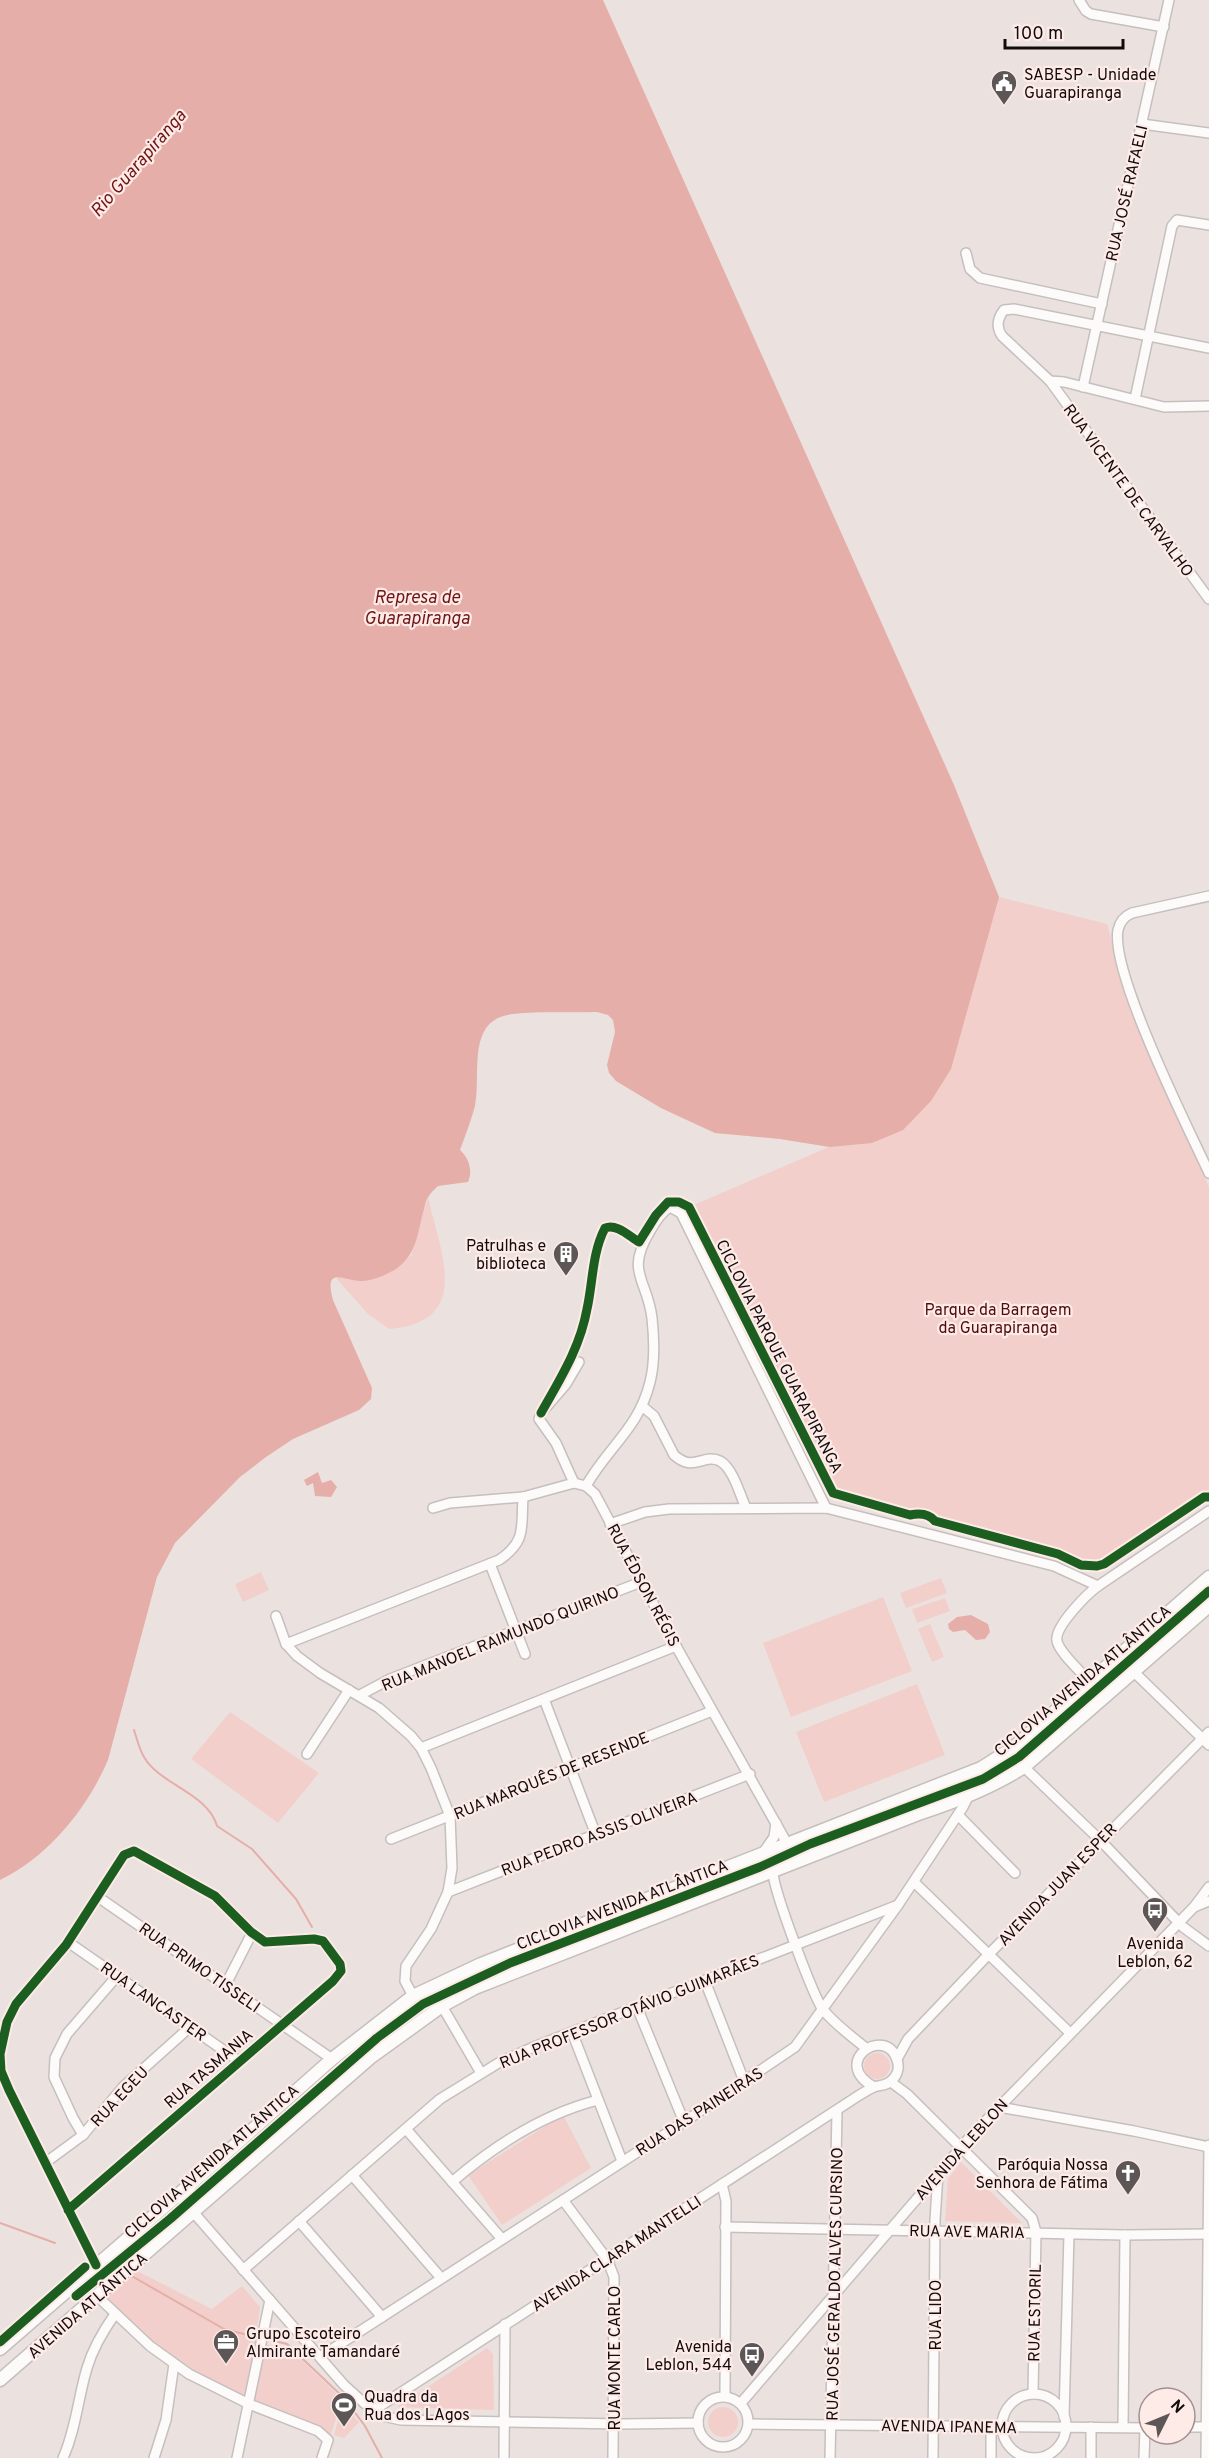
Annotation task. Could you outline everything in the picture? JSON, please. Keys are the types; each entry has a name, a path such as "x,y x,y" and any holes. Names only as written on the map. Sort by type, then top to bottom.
{"main road":[{"name":"AVENIDA ATLÂNTICA","path":"0,2349 332,2058 413,1996 481,1964 981,1768 1014,1747 1209,1577"},
{"name":"AVENIDA ATLÂNTICA","path":"0,2380 370,2058 442,2006 475,1988 968,1797 1002,1781 1024,1767 1209,1606"},
{"path":"189,2185 184,2201 194,2213"}],"street":[{"path":"1078,0 1091,14 1164,27"},
{"name":"RUA JOSÉ RAFAELI","path":"1083,387 1169,0"},
{"path":"1142,124 1209,133"},
{"path":"1135,399 1172,226 1177,220 1209,225"},
{"path":"966,253 970,269 975,276 980,278 1102,304"},
{"name":"RUA VICENTE DE CARVALHO","path":"1096,326 1014,309 1002,311 998,331 1050,381 1209,599"},
{"path":"1096,326 1209,348"},
{"path":"1050,381 1164,407 1209,406"},
{"path":"1209,896 1132,913 1122,921 1118,933 1122,961 1131,993 1206,1161 1209,1173"},
{"path":"433,1508 450,1503 523,1497 574,1483 586,1486 593,1473 630,1429 642,1406 651,1374 652,1329 648,1302 639,1273 638,1252 661,1214 670,1207 681,1213 826,1508"},
{"path":"574,1483 556,1443 540,1422 541,1413 566,1384 579,1362"},
{"path":"642,1406 654,1416 674,1455 679,1460 690,1464 716,1460 724,1465 746,1508"},
{"name":"RUA ÉDSON RÉGIS","path":"586,1486 595,1494 676,1646 750,1774 785,1845"},
{"path":"286,1644 490,1564 516,1546 522,1530 523,1497"},
{"path":"610,1524 653,1510 826,1508 1044,1563 1098,1586"},
{"path":"1089,1681 1058,1645 1056,1636 1063,1623 1098,1586 1209,1511"},
{"path":"490,1564 525,1654"},
{"name":"RUA MANOEL RAIMUNDO QUIRINO","path":"360,1695 390,1679 641,1582"},
{"path":"276,1616 286,1644 297,1656 320,1673 360,1695 406,1730 421,1748 450,1816 452,1860 448,1892 431,1929 406,1966 405,1981 413,1996"},
{"path":"421,1748 676,1646"},
{"path":"1134,1672 1207,1738"},
{"path":"307,1754 349,1690"},
{"path":"544,1700 596,1835"},
{"name":"RUA MARQUÊS DE RESENDE","path":"391,1839 712,1711"},
{"name":"AVENIDA JUAN ESPER","path":"897,2059 908,2039 988,1955 1100,1840 1207,1738"},
{"path":"1024,1767 1100,1840 1179,1922 1209,1946"},
{"name":"RUA DAS PAINEIRAS","path":"320,2357 684,2122 795,2047 914,1882 958,1815 968,1797 970,1785 981,1768"},
{"name":"RUA PEDRO ASSIS OLIVEIRA","path":"448,1892 750,1774"},
{"path":"958,1815 1015,1873"},
{"path":"763,1853 774,1837 776,1823"},
{"path":"785,1845 772,1872 796,1944 823,2010 863,2051"},
{"path":"96,2265 1,2071 0,2054 7,2022 16,2004 68,1942 124,1855 134,1851 215,1896 252,1933 226,1984"},
{"path":"914,1882 1070,2033"},
{"name":"AVENIDA LEBLON","path":"741,2403 833,2298 938,2172 1194,1907 1209,1887"},
{"name":"RUA PRIMO TISSELI","path":"98,1896 332,2058"},
{"name":"AVENIDA LEBLON","path":"1194,1907 1209,1901"},
{"name":"RUA PROFESSOR OTÁVIO GUIMARÃES","path":"243,2270 440,2099 481,2073 536,2046 898,1905"},
{"name":"RUA TASMANIA","path":"68,2210 324,1989 341,1971 340,1964 323,1941 314,1939 273,1943 265,1942 252,1933"},
{"name":"RUA LANCASTER","path":"68,1942 239,2061"},
{"path":"83,2135 54,2077 54,2058 67,2034 117,1976"},
{"path":"705,1981 744,2081"},
{"path":"442,2006 481,2073"},
{"path":"638,2007 684,2122"},
{"name":"RUA EGEU","path":"45,2163 83,2135 123,2088 190,2027"},
{"path":"572,2032 622,2161"},
{"name":"AVENIDA JUAN ESPER","path":"889,2049 908,2039"},
{"path":"858,2096 861,2089 861,2078 857,2069 863,2051 876,2045 889,2049 897,2059 893,2079 884,2086 874,2087 861,2078"},
{"path":"893,2079 1030,2214 1036,2232"},
{"name":"AVENIDA CLARA MANTELLI","path":"374,2410 874,2087"},
{"path":"452,2182 514,2136 555,2115 598,2100"},
{"path":"999,2107 1209,2146 1206,2458"},
{"name":"RUA JOSÉ GERALDO ALVES CURSINO","path":"830,2458 837,2111"},
{"path":"406,2129 502,2239"},
{"name":"RUA LIDO","path":"933,2458 935,2230 938,2172"},
{"path":"352,2175 441,2278"},
{"path":"722,2184 726,2201 725,2396"},
{"path":"563,2200 607,2259"},
{"path":"194,2213 344,2385 383,2416 401,2420 504,2422 614,2424 698,2422"},
{"path":"299,2221 382,2317"},
{"name":"RUA AVE MARIA","path":"725,2227 1125,2235 1208,2234"},
{"name":"RUA ESTORIL","path":"1033,2394 1036,2232"},
{"path":"1065,2422 1061,2409 1049,2398 1033,2394 1011,2404 1006,2411 1002,2427 1007,2442 1018,2454 1033,2458 1042,2457 1056,2449 1061,2443 1065,2422 1069,2234"},
{"path":"1123,2427 1125,2235"},
{"name":"RUA MONTE CARLO","path":"607,2259 613,2271 615,2283 613,2458"},
{"path":"97,2296 150,2346 174,2364 249,2404 318,2431 328,2440 322,2458"},
{"path":"237,2458 270,2300"},
{"path":"63,2458 75,2422 86,2370 93,2350 115,2314"},
{"path":"504,2458 506,2324"},
{"path":"154,2458 166,2420 174,2364"},
{"path":"725,2396 741,2403 747,2413 749,2424 745,2435 736,2444 725,2447 712,2444 702,2435 698,2422 701,2409 711,2399 725,2396"},
{"name":"AVENIDA IPANEMA","path":"749,2424 1002,2427 1065,2422 1091,2427 1137,2428"},
{"path":"991,2458 992,2427"},
{"path":"1091,2427 1091,2458"},
{"path":"724,2458 725,2447"}],"green space":[{"name":"Parque da Barragem da Guarapiranga","path":"983,858 999,897 1107,924 1125,992 1209,1187 1209,1499 1089,1566 831,1490 689,1207 829,1147 780,1139 715,1133 661,1108 616,1081 629,1082"},
{"path":"428,1197 443,1261 445,1281 442,1299 433,1313 416,1324 389,1329 368,1314 336,1278 341,1276 358,1281 411,1256"},
{"path":"261,1572 269,1590 243,1602 235,1584"},
{"path":"941,1578 947,1593 906,1608 900,1593"},
{"path":"883,1597 912,1671 791,1717 763,1643"},
{"path":"945,1598 950,1611 917,1623 912,1609"},
{"path":"930,1624 944,1657 932,1662 918,1629"},
{"path":"917,1684 945,1755 824,1802 796,1732"},
{"path":"230,1712 319,1773 278,1823 191,1759"},
{"path":"877,2053 886,2057 890,2066 886,2075 877,2079 868,2075 864,2066 868,2057"},
{"path":"563,2115 591,2168 502,2225 468,2175"},
{"path":"961,2162 1022,2223 945,2221 948,2179"},
{"path":"133,2269 212,2309 242,2286 260,2307 247,2398 192,2371 158,2347 101,2297"},
{"path":"265,2344 292,2351 342,2399 331,2434 254,2401"},
{"path":"487,2348 493,2354 494,2410 397,2407"},
{"path":"723,2407 734,2411 738,2422 734,2433 723,2437 712,2433 708,2422 712,2411"},
{"name":"Quadra da Rua dos LAgos","path":"341,2410 347,2410 359,2422 344,2438 334,2435"}],"water":[{"name":"Represa de Guarapiranga","path":"0,0 603,0 954,785 999,897 951,1069 931,1101 903,1130 872,1143 830,1147 780,1139 715,1133 661,1108 616,1081 609,1073 607,1065 615,1032 613,1020 608,1015 597,1012 513,1014 498,1018 488,1026 479,1050 475,1106 460,1150 469,1165 468,1182 438,1186 431,1193 426,1202 412,1251 403,1264 370,1280 355,1281 338,1277 331,1282 333,1300 372,1388 371,1399 359,1410 293,1439 266,1457 240,1477 175,1543 157,1577 108,1760 99,1778 77,1813 50,1845 18,1870 0,1880"},
{"path":"318,1472 322,1483 331,1480 337,1487 331,1497 315,1496 313,1483 307,1486 304,1480"},
{"path":"971,1615 988,1624 990,1632 985,1639 976,1640 965,1630 953,1632 949,1629 948,1624 957,1617"}],"waterway":[{"path":"134,1730 142,1754 151,1767 204,1805 217,1826 252,1849 296,1899 312,1927"},
{"path":"0,2223 55,2243"},
{"path":"130,2275 224,2329 260,2338"},
{"path":"266,2339 287,2344 344,2398 365,2426 382,2458"}],"cycle path":[{"name":"CICLOVIA PARQUE GUARAPIRANGA","path":"541,1413 569,1363 580,1337 595,1257 605,1228 614,1227 639,1242 656,1215 668,1202 679,1202 689,1207 833,1493 910,1515 927,1515 935,1521 1058,1554 1081,1565 1097,1566 1104,1564 1204,1497 1209,1497"},
{"name":"CICLOVIA AVENIDA ATLÂNTICA","path":"76,2296 170,2219 377,2038 423,2004 510,1963 760,1867 810,1844 983,1779 1019,1757 1209,1591"},
{"path":"68,2210 333,1981 341,1971 340,1964 323,1941 314,1939 265,1942 251,1932 215,1896 134,1851 124,1855 66,1945 16,2004 7,2022 0,2054 1,2071 9,2090 96,2265"},
{"path":"0,2342 85,2267"}],"place":[{"name":"SABESP - Unidade Guarapiranga","path":"1004,106"},
{"name":"Patrulhas e biblioteca","path":"566,1277"},
{"name":"Avenida Leblon, 62","path":"1155,1933"},
{"name":"Paróquia Nossa Senhora de Fátima","path":"1128,2196"},
{"name":"Grupo Escoteiro Almirante Tamandaré","path":"226,2365"},
{"name":"Avenida Leblon, 544","path":"752,2378"},
{"name":"Quadra da Rua dos LAgos","path":"344,2428"}],"water label":[{"name":"Rio Guarapiranga","path":"138,163"}]}
